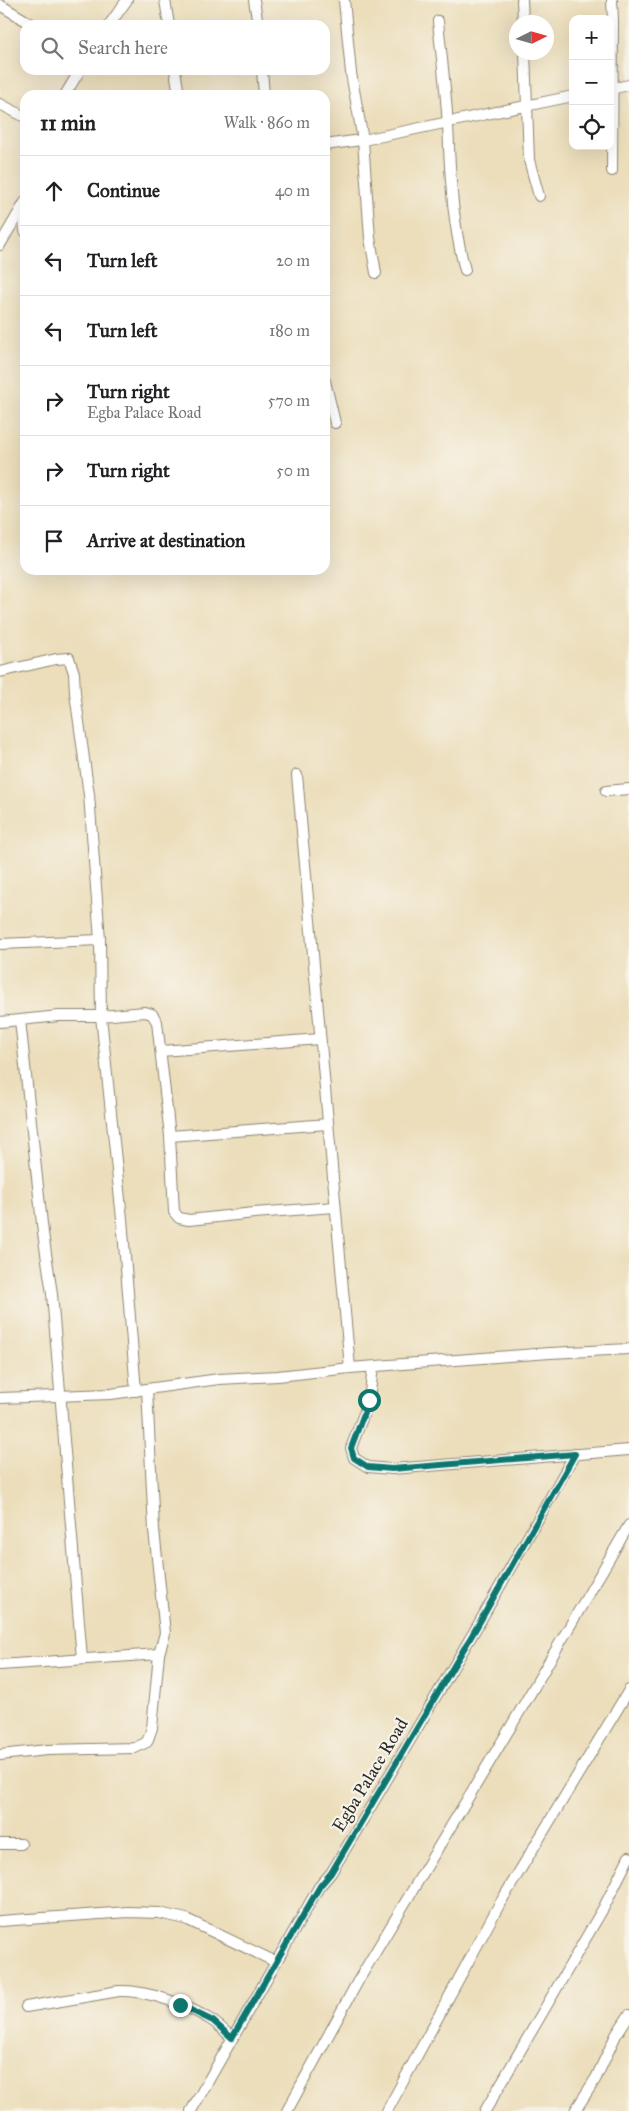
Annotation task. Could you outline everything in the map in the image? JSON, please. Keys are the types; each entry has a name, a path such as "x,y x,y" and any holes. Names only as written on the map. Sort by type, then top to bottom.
{"street":[{"path":"113,20 127,0"},
{"path":"165,0 168,20"},
{"path":"254,0 257,20"},
{"path":"344,0 351,73 363,140 370,238 376,273"},
{"path":"522,0 523,15"},
{"path":"612,0 612,60"},
{"path":"0,5 25,20"},
{"path":"438,21 454,210 458,246 465,270"},
{"path":"525,60 529,160 540,196"},
{"path":"68,90 77,75"},
{"path":"177,75 178,90"},
{"path":"262,75 264,90"},
{"path":"614,88 629,85"},
{"path":"330,144 363,140 569,97"},
{"path":"0,104 20,114"},
{"path":"612,105 612,171"},
{"path":"0,245 20,211"},
{"path":"330,402 335,423"},
{"path":"0,672 56,659 69,658 74,673 74,693 89,795 100,940 101,1016 165,1634 159,1654 152,1728 147,1742 135,1748 47,1750 0,1755"},
{"path":"297,775 350,1368"},
{"path":"606,791 629,789"},
{"path":"0,944 100,940"},
{"path":"0,1022 59,1016 101,1016 145,1012 152,1014 157,1022 161,1051 170,1136 174,1212 179,1218 190,1220 335,1207"},
{"path":"20,1020 42,1223 52,1294 82,1659"},
{"path":"161,1051 320,1040"},
{"path":"170,1136 328,1124"},
{"path":"0,1398 111,1394 210,1380 550,1353 629,1349"},
{"path":"373,1367 369,1400 351,1448 354,1458 368,1467 392,1469 629,1450"},
{"name":"Egba Palace Road","path":"191,2111 320,1886 331,1873 385,1783 575,1454"},
{"path":"287,2111 358,1981 518,1715 629,1525"},
{"path":"0,1665 159,1654"},
{"path":"387,2111 499,1905 629,1690"},
{"path":"0,1844 21,1844"},
{"path":"485,2111 604,1907 629,1857"},
{"path":"0,1921 128,1912 159,1913 186,1919 276,1962"},
{"path":"26,2007 134,1990 197,2012 213,2021 232,2038"},
{"path":"575,2111 596,2078 616,2035 629,2015"}],"route":[{"path":"180,2005 213,2021 232,2038 320,1886 331,1873 478,1625 575,1454 392,1469 368,1467 354,1458 351,1448 369,1400"}]}
